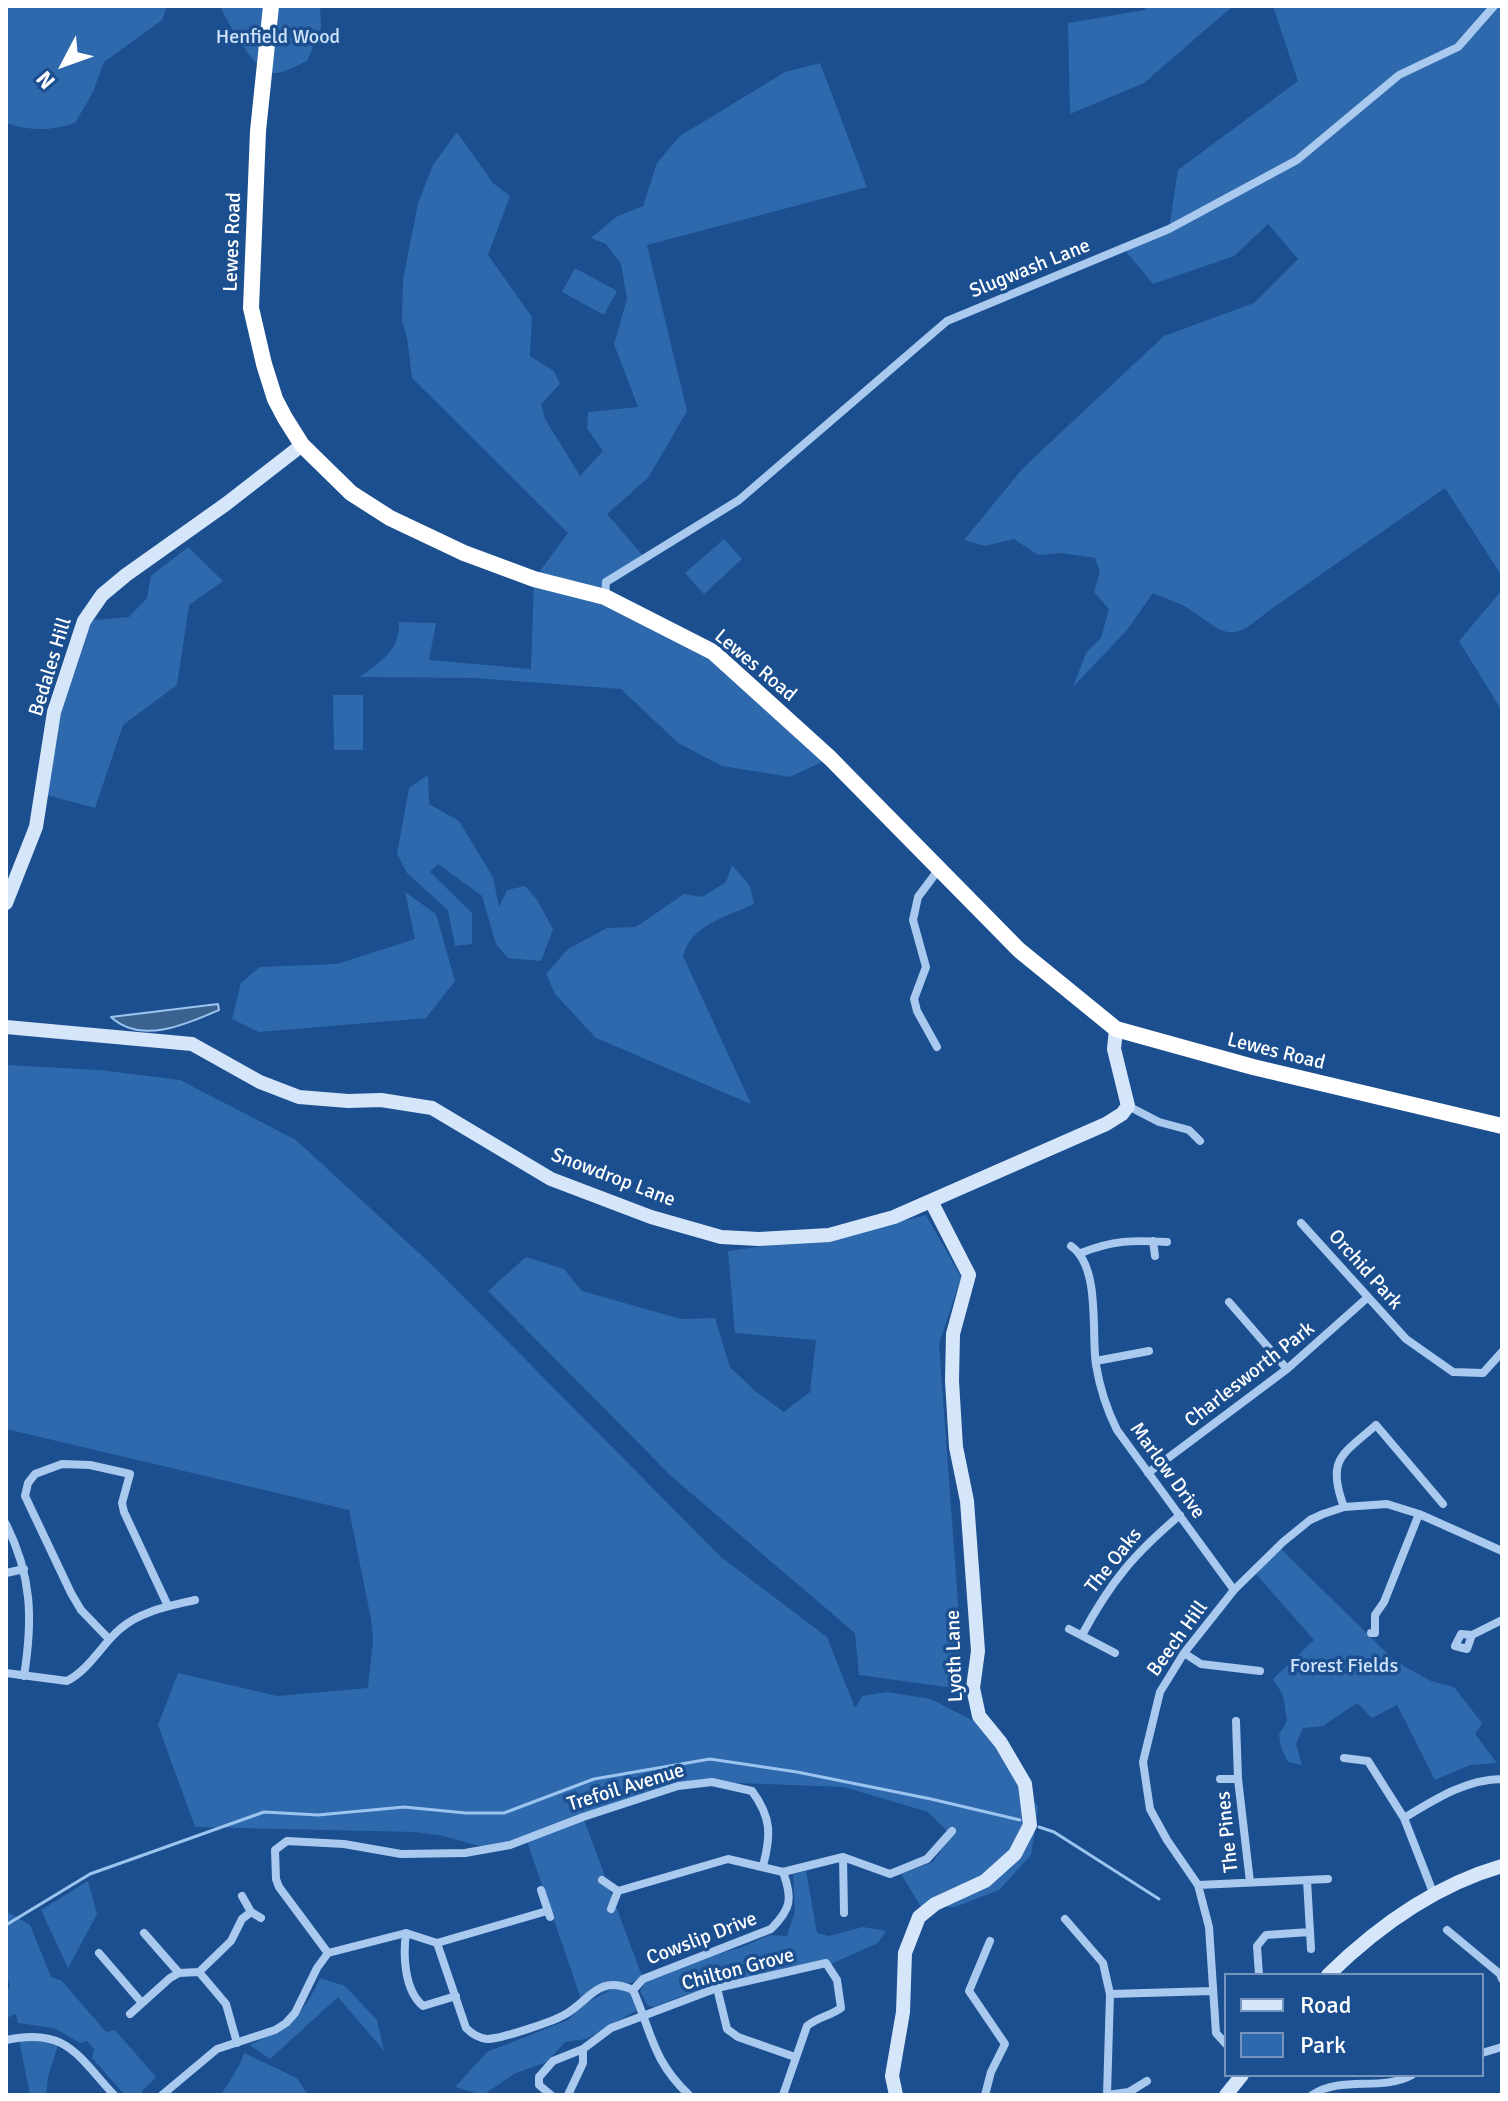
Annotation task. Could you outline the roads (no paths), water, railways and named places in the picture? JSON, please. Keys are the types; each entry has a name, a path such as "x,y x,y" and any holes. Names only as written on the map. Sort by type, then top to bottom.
{"highway":[{"name":"Lewes Road","path":"271,6 258,131 250,299 275,399 302,445 351,493 390,518 464,553 534,579 605,597 713,652 830,758 1019,950 1116,1029 1253,1067 1502,1126"}],"street":[{"name":"Slugwash Lane","path":"605,597 606,582 739,500 947,321 1169,229 1297,160 1399,75 1458,47 1494,6"},
{"name":"Bedales Hill","path":"6,903 36,827 54,712 84,621 102,595 126,575 302,445"},
{"path":"937,1047 917,1011 914,999 926,967 913,920 915,904 924,886 940,868"},
{"name":"Snowdrop Lane","path":"6,1027 192,1044 260,1082 299,1097 381,1100 432,1108 551,1179 651,1217 721,1237 759,1239 829,1235 894,1217 1106,1124 1128,1106"},
{"path":"1116,1029 1114,1049 1128,1106 1159,1122 1189,1130 1200,1141"},
{"name":"Lyoth Lane","path":"896,2095 892,2076 903,2012 905,1953 919,1917 935,1904 985,1881 1015,1854 1030,1825 1025,1784 1001,1743 979,1716 973,1688 978,1651 967,1501 956,1447 952,1381 953,1334 969,1275 931,1201"},
{"name":"Orchid Park","path":"1301,1223 1406,1339 1453,1372 1483,1373 1502,1352"},
{"path":"1310,1234 1319,1227"},
{"path":"1071,1246 1081,1253 1114,1241 1138,1239 1167,1242"},
{"path":"1153,1241 1155,1256"},
{"name":"Marlow Drive","path":"1081,1253 1094,1299 1096,1361 1103,1402 1117,1430 1234,1590"},
{"name":"Charlesworth Park","path":"1148,1473 1287,1369 1367,1298"},
{"path":"1229,1302 1287,1369"},
{"path":"1096,1361 1144,1352 1141,1364"},
{"path":"1344,1507 1336,1487 1335,1469 1343,1455 1376,1425 1443,1504"},
{"path":"109,1639 81,1610 71,1593 25,1496 28,1483 35,1474 62,1464 90,1465 130,1474 122,1503 168,1606"},
{"name":"Beech Hill","path":"1224,2042 1216,2033 1209,1927 1198,1885 1150,1809 1143,1762 1160,1692 1184,1653 1234,1590 1310,1520 1344,1507 1387,1504 1419,1514 1502,1551"},
{"path":"1371,1633 1375,1633 1375,1615 1384,1602 1419,1514"},
{"name":"The Oaks","path":"1082,1635 1114,1581 1131,1560 1180,1515"},
{"path":"6,1524 20,1553 30,1619 24,1676"},
{"path":"6,1573 24,1569"},
{"path":"6,1673 67,1681 78,1674 109,1639 131,1621 168,1606 195,1600"},
{"path":"1366,1609 1375,1615"},
{"path":"1472,1635 1502,1620"},
{"path":"1069,1629 1115,1653"},
{"path":"1184,1653 1201,1664 1260,1671"},
{"name":"The Pines","path":"1236,1721 1238,1779 1250,1882"},
{"path":"1344,1758 1368,1761 1404,1818 1434,1895"},
{"name":"The Pines","path":"1220,1779 1238,1779"},
{"path":"1404,1818 1437,1798 1482,1779 1502,1779"},
{"name":"Trefoil Avenue","path":"328,1953 276,1879 275,1850 287,1841 344,1844 401,1854 491,1849 678,1786 712,1782 752,1791 760,1803 771,1837 763,1866"},
{"path":"618,1891 728,1859 783,1872 843,1857 890,1874 927,1859 952,1831"},
{"path":"843,1857 844,1913"},
{"path":"1336,1972 1390,1922 1434,1895 1502,1866"},
{"name":"Cowslip Drive","path":"633,1990 643,1979 771,1929 787,1913 790,1890 783,1872"},
{"path":"1198,1885 1328,1879"},
{"path":"602,1880 618,1891"},
{"path":"1307,1880 1311,1949"},
{"path":"162,2095 217,2049 275,2030 286,2023 295,2013 317,1968 328,1953 406,1933 437,1943 548,1914 541,1890"},
{"path":"611,1909 618,1891"},
{"path":"242,1896 251,1912 261,1918"},
{"path":"130,2014 179,1973 199,1972 231,1941 242,1919 251,1912"},
{"path":"1065,1919 1103,1963 1110,1994 1107,2095 1129,2092 1147,2081"},
{"path":"1447,1930 1500,1974 1502,1979"},
{"path":"1259,1973 1257,1946 1266,1935 1310,1932"},
{"path":"144,1933 179,1973"},
{"path":"406,1933 403,1958 416,2000 423,2006 456,1996"},
{"path":"985,2095 991,2072 1005,2044 964,1992 990,1941"},
{"path":"437,1943 466,2028 473,2035 488,2039 567,2013 600,1987 619,1984 633,1990 655,2051 689,2095"},
{"path":"99,1953 142,2003"},
{"name":"Chilton Grove","path":"551,2095 539,2085 539,2077 553,2061 583,2049 611,2028 717,1988 826,1963 837,1980 841,2008 831,2015 816,2018 807,2026 783,2095"},
{"path":"199,1972 226,2004 237,2043"},
{"path":"717,1988 727,2029 738,2037 795,2057"},
{"path":"1110,1994 1212,1991"},
{"path":"6,2040 29,2035 49,2038 69,2047 114,2095"},
{"path":"568,2095 583,2063 583,2049"},
{"path":"1226,2095 1240,2077"},
{"path":"1312,2095 1347,2084 1394,2082 1407,2077"}],"waterway":[{"path":"6,1925 90,1874 264,1812 318,1815 404,1807 504,1813 594,1779 710,1759 797,1772 1020,1820"},
{"path":"1039,1827 1054,1832 1159,1899"}],"park label":[{"name":"Henfield Wood","path":"278,38"},
{"name":"Forest Fields","path":"1344,1667"}]}
